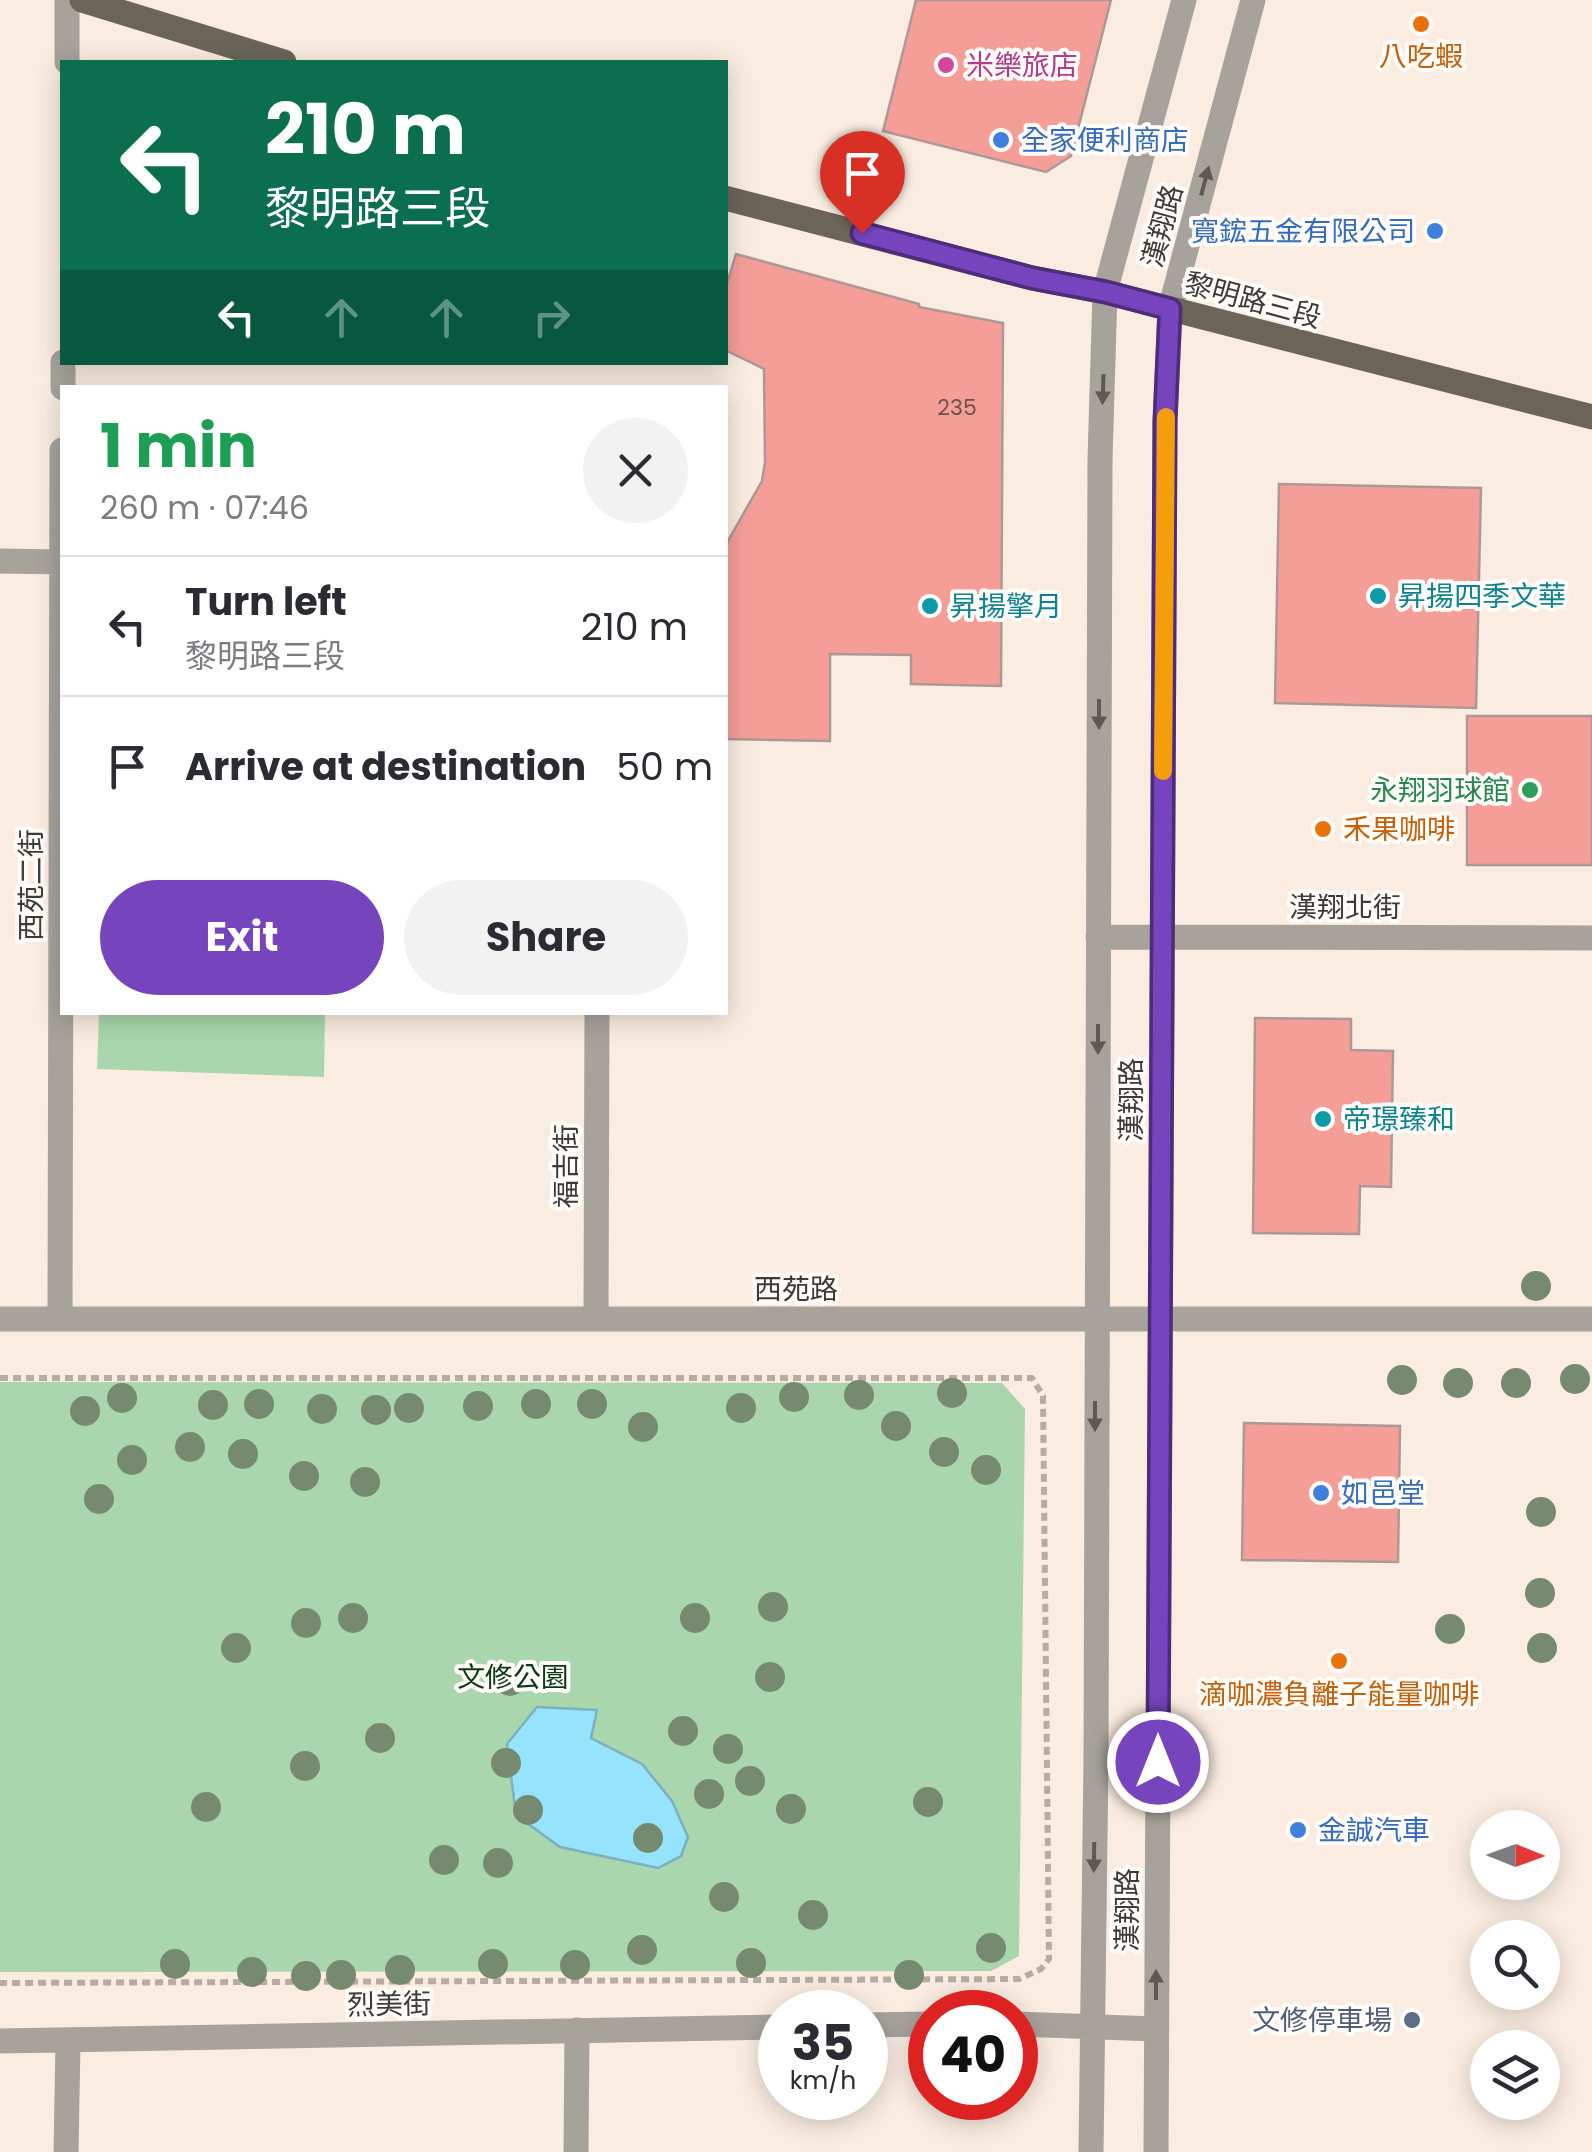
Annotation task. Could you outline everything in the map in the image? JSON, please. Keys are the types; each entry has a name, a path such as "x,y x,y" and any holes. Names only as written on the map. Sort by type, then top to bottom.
{"main road":[{"path":"82,0 277,60"},
{"name":"黎明路三段","path":"728,199 1592,416"}],"street":[{"path":"67,0 67,60"},
{"name":"漢翔路","path":"1091,2152 1100,460 1106,292 1184,0"},
{"name":"漢翔路","path":"1156,2152 1165,421 1170,309 1254,0"},
{"path":"0,561 60,562"},
{"name":"漢翔北街","path":"1098,936 1592,938"},
{"name":"西苑二街","path":"60,1320 61,1015"},
{"name":"福吉街","path":"596,1319 597,1015"},
{"name":"西苑路","path":"0,1320 1592,1319"},
{"path":"1038,2024 1156,2029"},
{"name":"烈美街","path":"0,2041 758,2027"},
{"path":"576,2152 577,2030"},
{"path":"66,2152 68,2041"}],"path":[{"path":"0,1378 1032,1378 1043,1396 1049,1960 1041,1969 1019,1979 0,1983"}],"green space":[{"path":"99,1015 325,1015 324,1077 97,1069"},
{"name":"文修公園","path":"0,1382 1002,1383 1025,1409 1019,1956 991,1971 0,1972"}],"water":[{"path":"537,1707 597,1710 591,1738 642,1764 672,1801 688,1837 681,1856 658,1868 560,1847 516,1815 507,1744"}],"building":[{"path":"916,0 1111,0 1071,156 1046,172 883,131"},
{"path":"736,254 919,307 1003,323 1001,686 911,684 911,655 830,654 830,741 728,739 728,541 762,481 765,462 764,369 728,351 728,280"},
{"name":"昇揚四季文華","path":"1279,484 1481,488 1476,708 1275,703"},
{"name":"永翔羽球館","path":"1467,716 1592,716 1592,865 1467,865"},
{"name":"帝璟臻和","path":"1255,1018 1351,1019 1351,1050 1393,1051 1391,1187 1360,1186 1359,1234 1253,1233"},
{"name":"如邑堂","path":"1244,1423 1400,1426 1398,1562 1242,1560"}],"slow traffic":[{"path":"1163,771 1166,417"}],"place":[{"name":"八吃蝦","path":"1421,24"},
{"name":"米樂旅店","path":"946,65"},
{"name":"全家便利商店","path":"1001,140"},
{"name":"寬鋐五金有限公司","path":"1435,231"},
{"name":"昇揚四季文華","path":"1378,596"},
{"name":"昇揚擎月","path":"930,606"},
{"name":"永翔羽球館","path":"1530,790"},
{"name":"禾果咖啡","path":"1323,829"},
{"name":"帝璟臻和","path":"1323,1119"},
{"name":"如邑堂","path":"1321,1493"},
{"name":"滴咖濃負離子能量咖啡","path":"1339,1661"},
{"name":"金誠汽車","path":"1298,1830"},
{"name":"文修停車場","path":"1412,2020"}],"route":[{"path":"862,233 1170,309 1165,421 1158,1762"}]}
